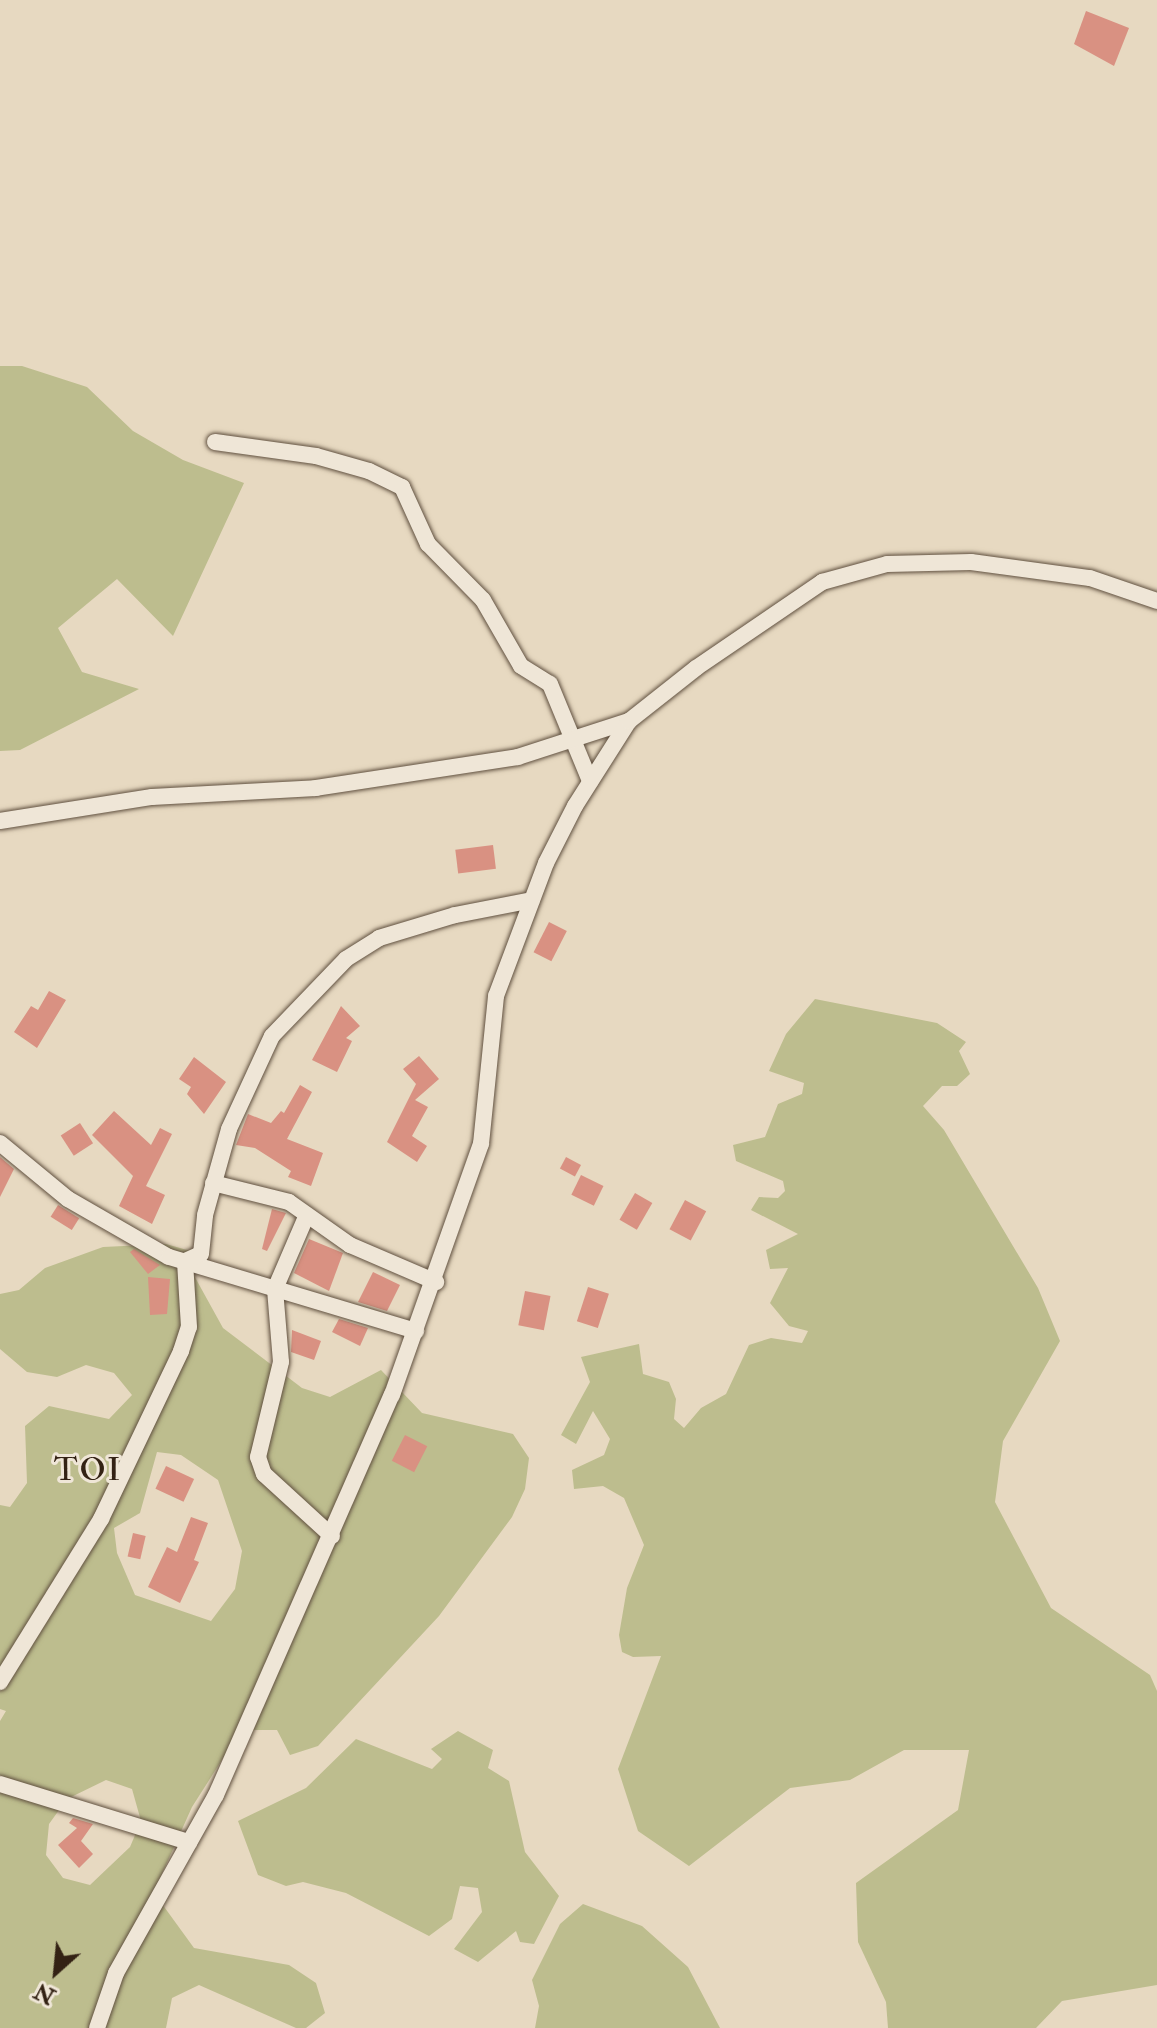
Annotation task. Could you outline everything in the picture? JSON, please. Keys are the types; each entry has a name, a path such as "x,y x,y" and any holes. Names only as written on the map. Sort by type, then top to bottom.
{"street":[{"path":"215,442 316,456 369,471 402,487 428,544 483,600 521,666 550,684 562,722 575,740 590,781"},
{"path":"97,2028 116,1973 216,1795 332,1536 436,1282 487,1119 496,996 532,900 590,781 629,721 696,668 822,582 887,564 971,562 1090,578 1157,601"},
{"path":"0,821 152,797 316,788 518,757 629,721"},
{"path":"185,1261 201,1254 213,1183 259,1058 289,1016 346,959 397,932 532,900"},
{"path":"0,1143 75,1204 185,1261 416,1331"},
{"path":"213,1183 265,1193 350,1245 436,1282"},
{"path":"306,1217 275,1289 281,1362 259,1466 332,1536"},
{"path":"0,1682 101,1519 181,1351 189,1327 185,1261"},
{"path":"0,1784 189,1842"}],"green space":[{"path":"0,366 22,366 87,387 133,431 183,460 244,483 173,636 117,579 58,628 82,672 139,689 20,750 0,751"},
{"path":"815,999 937,1023 966,1042 959,1051 970,1074 957,1086 942,1086 923,1106 944,1130 1038,1288 1060,1341 1003,1441 995,1502 1051,1608 1150,1675 1157,1691 1157,1985 1062,2001 1036,2028 888,2028 886,2002 858,1942 856,1883 958,1810 969,1750 904,1750 850,1780 790,1788 689,1866 638,1831 618,1769 661,1656 633,1657 622,1652 619,1635 627,1588 644,1545 624,1498 603,1486 574,1489 572,1470 604,1455 610,1439 593,1411 576,1444 561,1435 590,1382 581,1357 639,1344 643,1374 669,1382 676,1399 674,1419 684,1428 701,1408 726,1394 749,1345 771,1338 802,1343 808,1331 789,1326 770,1303 788,1268 770,1269 766,1250 798,1234 751,1210 759,1197 778,1198 785,1191 783,1181 736,1161 733,1145 765,1137 778,1104 802,1094 804,1083 769,1071 786,1034"},
{"path":"166,1244 201,1254 186,1261 223,1328 302,1388 330,1397 381,1370 422,1413 513,1434 529,1458 525,1489 512,1517 439,1616 318,1746 290,1755 277,1730 241,1730 192,1807 156,1887 157,1897 194,1948 289,1965 316,1983 325,2013 306,2028 296,2028 199,1985 172,1998 166,2028 0,2028 0,1721 6,1711 0,1709 0,1505 10,1507 27,1483 25,1426 49,1406 109,1419 132,1395 114,1373 86,1365 57,1377 27,1372 0,1349 0,1294 19,1290 45,1268 103,1247","holes":["157,1452 181,1455 218,1480 242,1551 235,1589 211,1621 135,1595 117,1553 114,1528 140,1513","106,1780 132,1789 141,1821 130,1847 90,1885 63,1878 46,1855 49,1824 67,1799"]},
{"path":"458,1731 493,1750 488,1768 509,1781 525,1852 559,1896 534,1944 520,1942 516,1931 478,1962 454,1949 482,1912 478,1888 460,1886 452,1919 429,1936 346,1893 303,1882 286,1886 258,1875 238,1821 306,1788 356,1739 432,1769 442,1759 431,1749"},
{"path":"583,1904 642,1926 688,1967 720,2028 535,2028 539,2006 532,1980 560,1924"}],"building":[{"path":"1086,11 1129,28 1114,66 1074,44"},
{"path":"493,845 496,869 458,873 455,850"},
{"path":"549,922 567,931 551,961 534,952"},
{"path":"49,991 66,1000 37,1048 14,1032 31,1006 38,1010"},
{"path":"341,1006 360,1026 346,1038 352,1041 337,1072 312,1060"},
{"path":"419,1056 439,1079 415,1100 428,1107 412,1136 427,1146 417,1162 387,1142 416,1084 403,1069"},
{"path":"194,1057 226,1082 204,1114 187,1094 191,1087 179,1079"},
{"path":"300,1085 312,1092 287,1139 323,1153 311,1186 288,1177 291,1171 255,1148 236,1145 248,1114 271,1123 281,1111 284,1113"},
{"path":"114,1111 151,1145 160,1128 172,1134 146,1186 165,1195 152,1224 119,1206 133,1176 92,1135"},
{"path":"80,1123 93,1143 74,1156 61,1136"},
{"path":"0,1157 14,1169 0,1197"},
{"path":"566,1157 581,1165 575,1176 560,1168"},
{"path":"581,1175 603,1186 594,1206 571,1195"},
{"path":"635,1193 652,1203 637,1230 620,1220"},
{"path":"685,1200 706,1211 691,1240 670,1229"},
{"path":"58,1205 79,1218 72,1230 51,1217"},
{"path":"272,1209 286,1213 267,1251 262,1249"},
{"path":"309,1239 343,1253 329,1291 294,1273"},
{"path":"134,1249 160,1265 148,1274 130,1252"},
{"path":"373,1272 400,1285 387,1311 358,1302"},
{"path":"148,1277 170,1279 167,1314 150,1315"},
{"path":"588,1287 609,1294 598,1328 577,1321"},
{"path":"525,1291 551,1296 544,1330 518,1325"},
{"path":"339,1319 368,1328 360,1346 332,1332"},
{"path":"292,1330 321,1341 314,1360 291,1352"},
{"path":"405,1435 427,1446 414,1472 392,1461"},
{"path":"166,1466 194,1479 184,1502 155,1489"},
{"path":"191,1517 208,1523 194,1560 199,1562 180,1603 148,1587 167,1547 177,1552"},
{"path":"133,1533 146,1536 140,1559 128,1556"},
{"path":"73,1818 93,1824 81,1841 93,1854 79,1868 58,1845 77,1828 69,1823"}],"district":[{"name":"TOI","path":"88,1470"}]}
